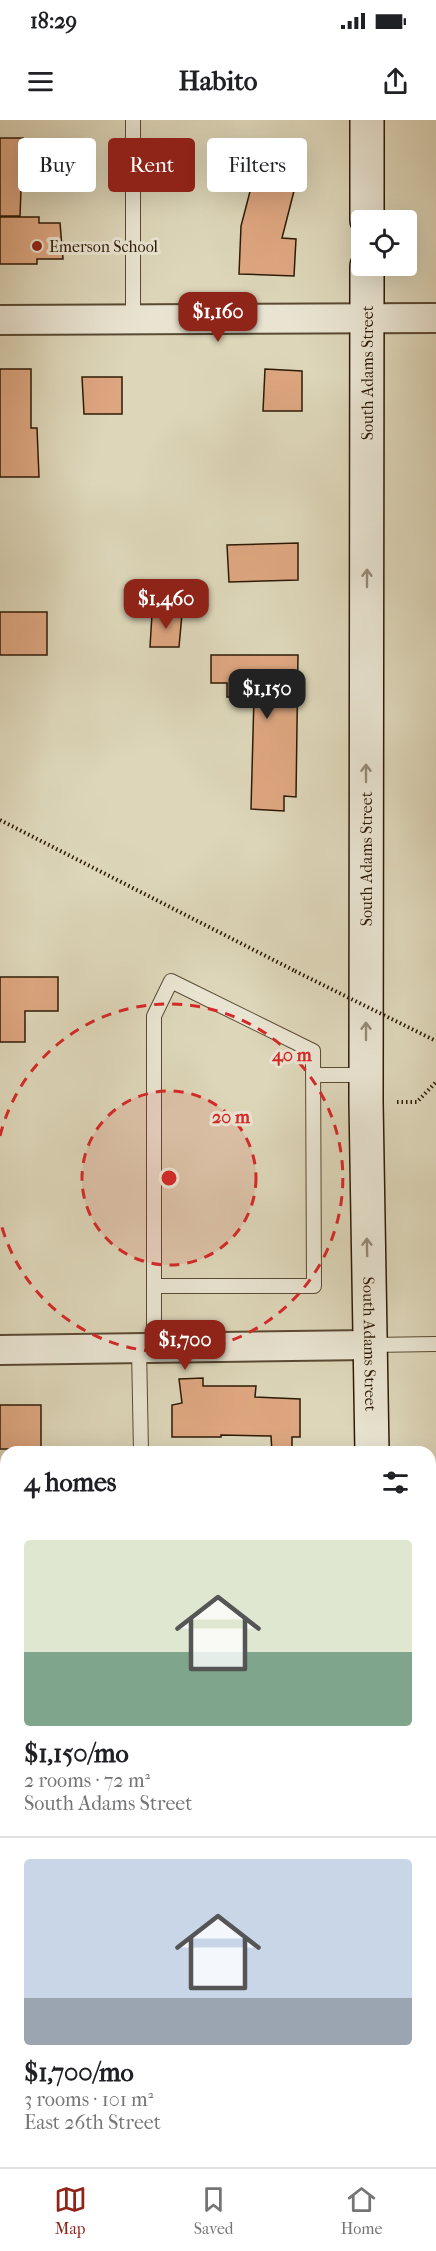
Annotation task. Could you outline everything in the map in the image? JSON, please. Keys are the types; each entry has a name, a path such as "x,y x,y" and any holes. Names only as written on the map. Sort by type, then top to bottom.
{"main road":[{"path":"367,120 367,210"},
{"name":"South Adams Street","path":"367,276 366,1075 368,1345 372,1446"}],"street":[{"path":"0,320 436,318"},
{"path":"0,1350 368,1345"}],"lane":[{"path":"133,120 133,320"},
{"path":"141,1446 147,1348 154,1286 154,1016 171,981 313,1051 314,1286 154,1286"},
{"path":"313,1075 366,1075"},
{"path":"368,1345 436,1344"}],"path":[{"path":"0,820 436,1041"},
{"path":"417,1102 436,1082"}],"building":[{"path":"0,138 18,138 20,216 0,216"},
{"path":"250,192 294,192 282,238 296,239 294,276 239,274 241,226"},
{"path":"0,217 39,217 39,223 60,223 63,259 37,259 37,264 0,264"},
{"path":"0,369 31,369 31,428 37,428 39,477 0,477"},
{"path":"265,369 302,371 302,411 263,411"},
{"path":"82,377 122,377 122,414 84,414"},
{"path":"298,543 298,580 229,582 227,545"},
{"path":"0,612 47,612 47,655 0,655"},
{"path":"152,614 182,614 179,647 150,647"},
{"path":"211,655 298,655 296,797 284,796 284,811 251,809 254,696 227,697 227,683 211,683"},
{"path":"0,977 58,977 58,1011 25,1011 25,1042 0,1042"},
{"path":"203,1378 203,1386 256,1386 255,1397 300,1399 300,1437 292,1437 292,1446 272,1446 271,1436 172,1437 172,1405 182,1403 179,1379"},
{"path":"0,1405 41,1405 41,1446 0,1446"}],"place":[{"name":"Emerson School","path":"37,246"}]}
